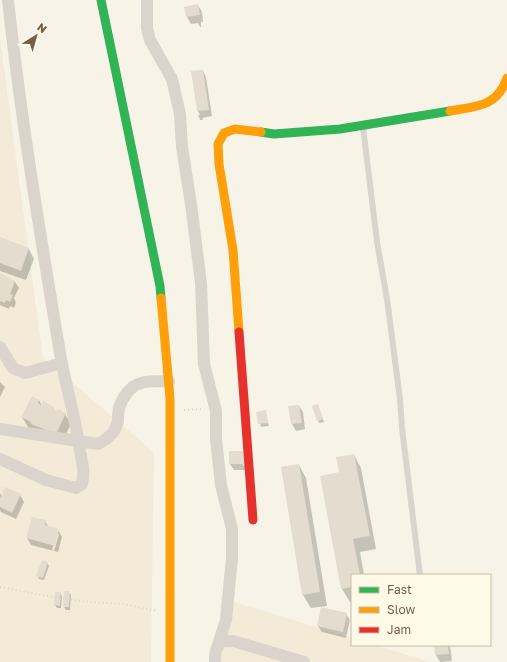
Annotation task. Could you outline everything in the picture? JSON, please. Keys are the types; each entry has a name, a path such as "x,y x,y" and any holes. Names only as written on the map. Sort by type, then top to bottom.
{"street":[{"path":"0,459 46,480 76,488 82,484 84,475 79,440 62,363 39,233 17,83 8,0"},
{"path":"100,0 160,286 171,411 170,662"},
{"path":"147,0 147,28 150,40 172,79 180,114 182,147 201,283 204,364 216,411 216,439 221,485 232,529 232,558 226,620 215,652 215,662"},
{"path":"253,520 234,250 219,164 218,144 224,133 235,129 274,134 340,129 478,106 495,100 504,88 507,78"},
{"path":"0,347 14,368 25,373 62,363"},
{"path":"0,429 98,444 106,440 113,432 117,423 119,408 129,391 136,384 143,382 169,381"},
{"path":"218,645 222,641 233,641 304,662"}],"lane":[{"path":"363,125 377,242 387,299 400,399 402,428 420,574"}],"path":[{"path":"171,411 199,408 216,411"},
{"path":"0,587 73,600 123,604 170,614"}],"shaded area":[{"path":"0,38 43,358 154,452 151,662 0,662"},
{"path":"221,598 351,638 351,646 378,646 430,662 219,662"}],"building":[{"path":"198,4 200,15 186,17 184,7"},
{"path":"203,70 209,110 197,111 191,71"},
{"path":"0,237 29,248 21,271 0,263"},
{"path":"0,273 15,281 10,294 13,295 10,302 6,300 5,303 0,301"},
{"path":"32,396 39,400 38,403 41,405 43,401 54,407 53,409 57,411 58,409 66,413 56,434 31,424 31,422 21,417"},
{"path":"318,404 323,419 317,421 312,406"},
{"path":"299,405 302,423 291,424 288,406"},
{"path":"266,410 268,423 258,424 256,412"},
{"path":"229,451 246,451 246,464 229,464"},
{"path":"354,454 370,536 353,539 360,574 351,574 351,587 341,589 320,476 339,472 336,457"},
{"path":"299,464 320,592 302,595 281,467"},
{"path":"5,487 21,494 12,513 0,507 0,498"},
{"path":"32,517 46,520 45,525 59,529 55,546 26,538"},
{"path":"42,560 48,562 43,578 36,576"},
{"path":"64,591 70,591 69,607 63,607"},
{"path":"55,592 61,592 60,606 54,605"},
{"path":"321,607 347,613 343,632 317,626"},
{"path":"434,646 448,646 449,654 435,655"}],"traffic: fast":[{"path":"101,0 160,286 161,298"},
{"path":"261,132 274,134 340,129 450,111"}],"traffic: slow":[{"path":"450,111 485,104 492,100 503,88 507,78"},
{"path":"239,332 233,250 219,164 218,144 224,133 235,129 261,132"},
{"path":"161,298 170,398 170,662"}],"traffic: jam":[{"path":"239,332 253,520"}]}
